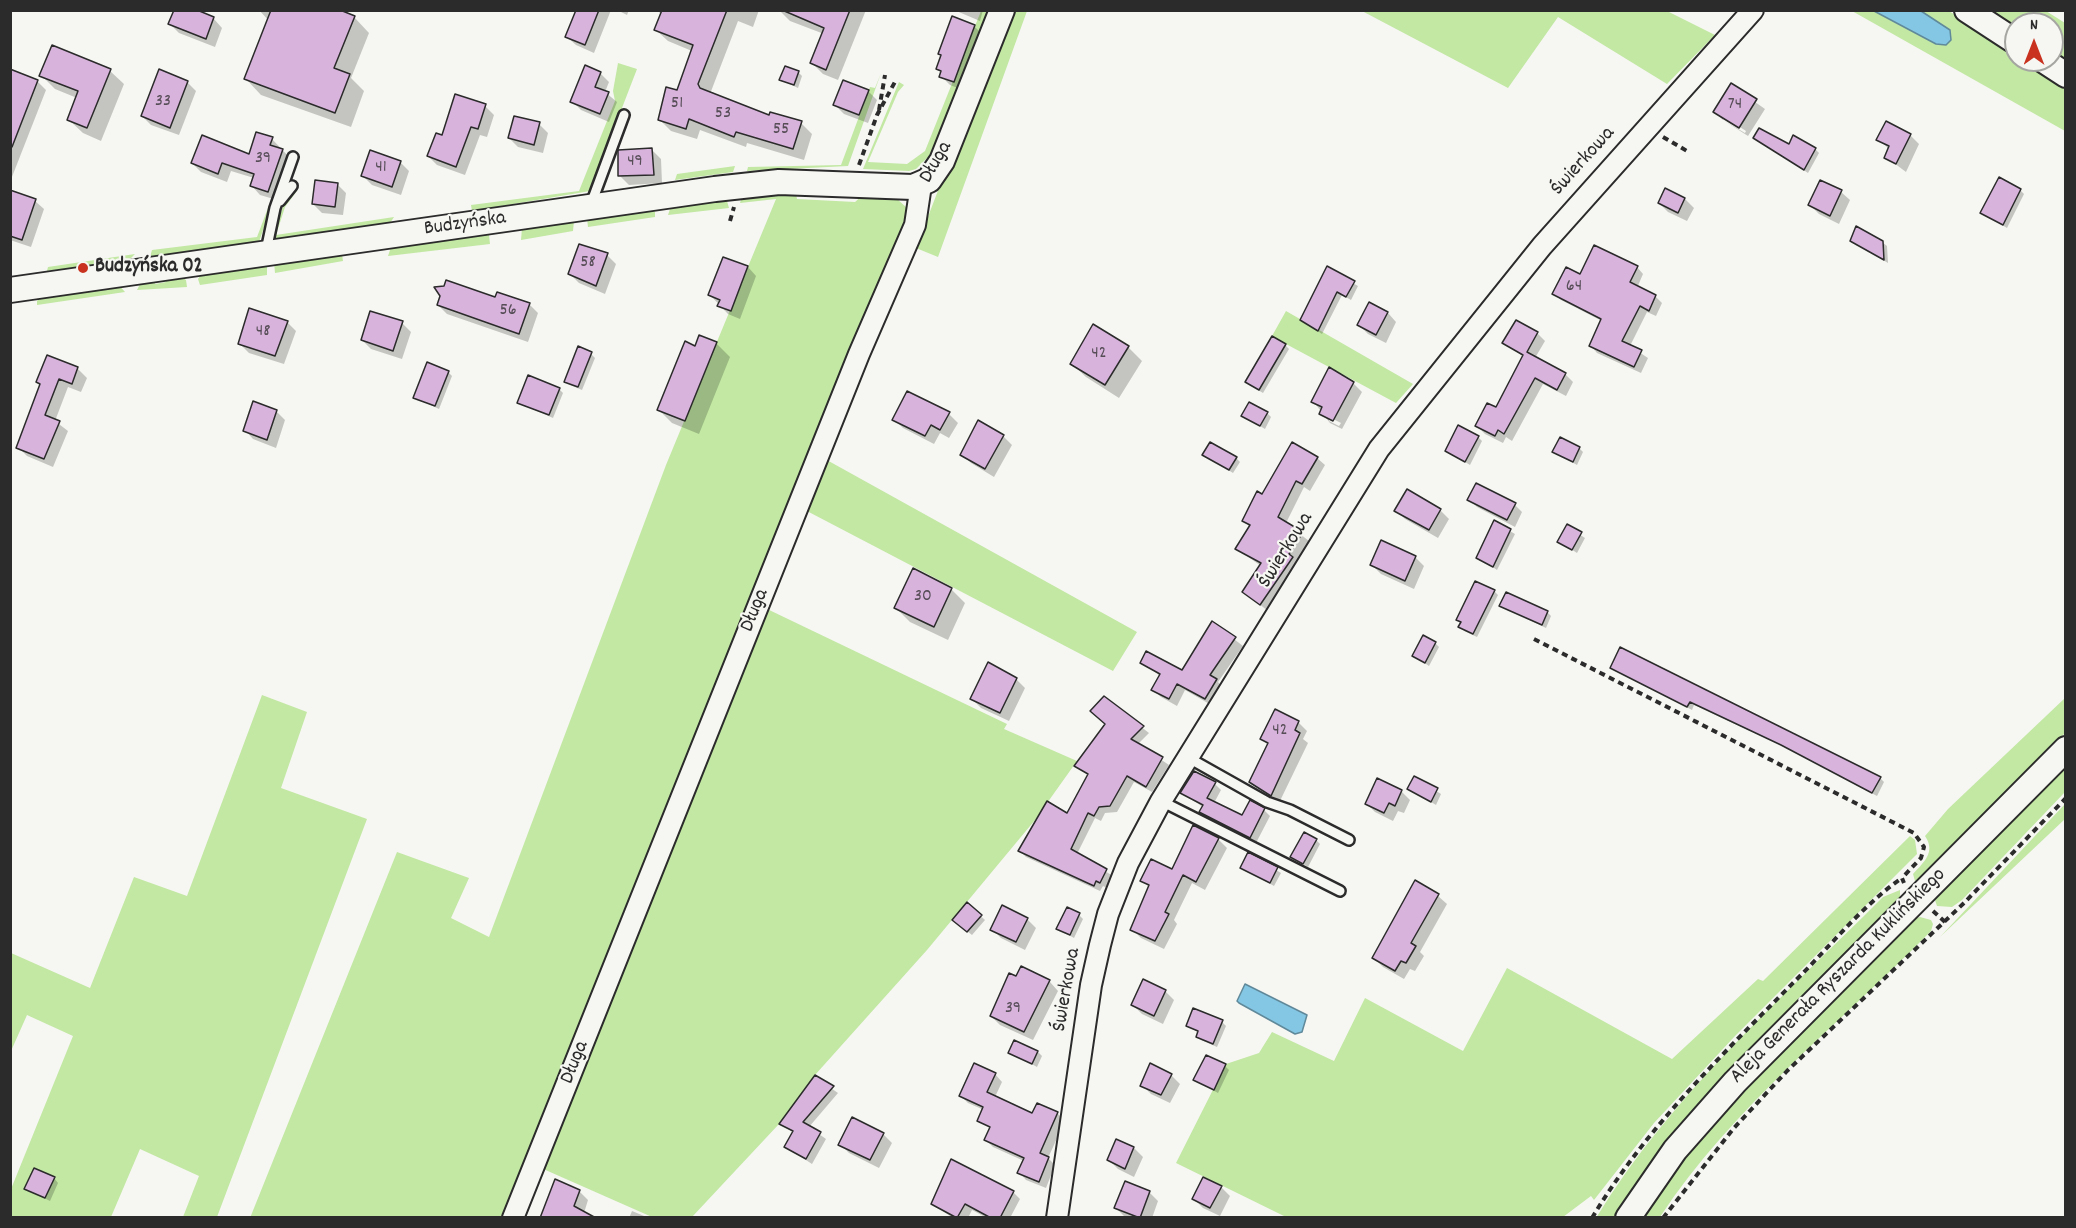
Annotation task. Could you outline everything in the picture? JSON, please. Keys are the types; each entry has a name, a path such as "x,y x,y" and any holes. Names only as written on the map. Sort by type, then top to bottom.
{"street":[{"name":"Długa","path":"513,1218 859,354 915,225 921,185 935,174 942,161 1002,10"},
{"name":"Świerkowa","path":"1057,1218 1091,985 1100,945 1108,914 1128,863 1161,801 1379,449 1542,246 1753,10"},
{"path":"1967,10 2004,34"},
{"name":"Budzyńska","path":"10,290 779,182 900,187 921,185"},
{"name":"Aleja Generała Ryszarda Kuklińskiego","path":"1628,1218 1651,1182 1707,1113 1917,897 2066,749"}],"lane":[{"path":"590,207 624,115"},
{"path":"265,254 275,208 293,157"},
{"path":"275,208 292,186"},
{"path":"1187,757 1267,802 1290,810 1349,840"},
{"path":"1161,801 1340,891"}],"path":[{"path":"878,115 885,75"},
{"path":"852,184 878,115 896,80"},
{"path":"1646,128 1688,151"},
{"path":"1534,639 1914,833 1924,847 1921,858 1902,878 1857,918 1678,1101 1627,1164 1592,1218"},
{"path":"1663,1218 1734,1128 1786,1071 1964,903 2066,798"},
{"path":"1902,878 1907,890 1917,897"}],"green space":[{"path":"981,11 992,11 930,160 927,158 916,169 909,171 863,169 899,82 904,85 898,92 868,162 907,164 925,151"},
{"path":"1013,11 1027,11 938,257 916,248 939,188 952,169"},
{"path":"1362,11 1667,11 1715,35 1667,84 1558,17 1508,88"},
{"path":"1852,11 1949,11 2004,47 2004,72 2041,72 2065,88 2065,131"},
{"path":"1989,11 2048,12 2004,12 2004,20"},
{"path":"2064,22 2065,23 2064,60"},
{"path":"618,63 637,69 590,191 472,211 471,205 579,191 615,101 613,91"},
{"path":"881,73 848,166 747,171 748,167 841,165 870,87 875,88"},
{"path":"288,155 259,242 150,257 152,250 257,237"},
{"path":"735,166 733,172 675,180 677,174"},
{"path":"295,189 297,191 285,207 276,235 394,217 390,223 273,239 284,203"},
{"path":"743,193 796,194 797,199 855,202 865,193 896,198 907,208 907,223 504,1217 250,1218 397,852 469,878 451,918 489,937 666,465 776,199 740,203"},
{"path":"721,196 727,201 729,208 668,215 672,203"},
{"path":"647,207 655,212 655,217 588,227 587,218"},
{"path":"574,221 573,231 521,240 522,228"},
{"path":"484,231 489,235 490,244 388,256 392,244"},
{"path":"135,254 128,261 47,271 48,267"},
{"path":"342,254 343,261 275,273 274,262"},
{"path":"267,263 267,275 200,285 198,279 203,271"},
{"path":"180,275 186,280 187,287 137,290 142,280 154,278 155,284 166,282 166,276"},
{"path":"117,283 125,292 37,305 37,301 43,295"},
{"path":"1286,311 1413,384 1396,403 1272,336"},
{"path":"825,459 1137,632 1113,671 805,510"},
{"path":"765,608 1007,724 1004,729 1077,761 1035,820 927,950 815,1075 779,1124 692,1217 652,1217 541,1168"},
{"path":"262,695 307,712 281,788 367,819 217,1217 183,1217 199,1176 140,1149 111,1217 11,1217 11,1189 73,1036 27,1015 11,1051 11,953 90,988 134,877 187,896"},
{"path":"2065,698 2065,733 1920,879 1915,881 1913,874 1925,861 1929,852 1925,836 1948,809"},
{"path":"2065,763 2065,792 1962,900 1952,907 1937,906 1934,897"},
{"path":"2065,804 2065,819 1940,937"},
{"path":"1910,836 1915,840 1917,854 1735,1036 1654,1123 1594,1200 1591,1196 1563,1217 1286,1217 1176,1163 1226,1064 1259,1053 1272,1032 1334,1061 1365,998 1463,1051 1507,968 1672,1059 1758,979 1763,981"},
{"path":"1900,890 1900,897 1838,961 1639,1183 1615,1217 1596,1218 1658,1130 1730,1049 1883,897"},
{"path":"1920,917 1931,920 1933,924 1931,931 1754,1103 1720,1139 1660,1217 1641,1218 1670,1177 1735,1099 1913,919"}],"water":[{"path":"1874,11 1921,11 1950,30 1951,40 1946,45 1936,44"},
{"path":"1245,984 1307,1015 1302,1032 1295,1034 1239,1003 1237,1001"}],"building":[{"path":"174,10 197,10 214,17 206,39 168,24"},
{"path":"271,10 340,10 355,16 334,68 350,74 335,113 244,79"},
{"path":"576,10 599,10 585,45 565,37"},
{"path":"662,10 727,10 698,84 700,88 769,115 770,112 802,121 793,149 736,132 734,137 689,119 686,129 658,120 666,87 677,90 693,45 654,30"},
{"path":"782,10 850,10 826,70 810,63 824,28"},
{"path":"952,16 975,25 954,82 939,77 941,71 936,69 941,55 938,54"},
{"path":"52,45 111,69 87,128 67,120 78,91 39,76"},
{"path":"585,65 601,72 595,87 609,92 600,114 570,102"},
{"path":"785,66 799,71 794,85 779,80"},
{"path":"10,69 38,80 12,147 10,147"},
{"path":"159,69 188,81 170,128 141,116"},
{"path":"843,80 869,90 859,115 833,105"},
{"path":"1731,83 1757,99 1739,128 1713,112"},
{"path":"455,94 486,104 478,129 471,127 456,167 427,156 436,133 442,135"},
{"path":"514,116 540,122 534,145 508,138"},
{"path":"1886,121 1911,134 1896,164 1884,158 1889,146 1876,140"},
{"path":"1759,128 1789,144 1793,135 1816,148 1804,170 1753,138"},
{"path":"256,132 273,137 270,145 283,149 268,192 250,186 254,174 222,163 218,174 191,163 202,135 249,154"},
{"path":"652,148 654,175 618,176 618,150"},
{"path":"370,150 401,161 392,187 361,176"},
{"path":"1999,177 2021,189 2003,225 1980,213"},
{"path":"315,180 338,183 335,207 312,204"},
{"path":"1820,180 1842,190 1830,216 1808,205"},
{"path":"1665,188 1685,198 1678,213 1658,203"},
{"path":"10,190 36,199 22,240 10,236"},
{"path":"1856,226 1883,241 1884,260 1850,241"},
{"path":"579,244 608,253 596,286 568,274"},
{"path":"1594,245 1638,266 1630,282 1656,295 1649,311 1640,306 1622,341 1642,350 1634,367 1589,346 1601,319 1552,294 1566,267 1580,274"},
{"path":"723,257 748,266 731,311 717,306 720,300 708,295"},
{"path":"1327,266 1355,281 1346,297 1337,292 1318,331 1300,320"},
{"path":"446,280 495,297 497,292 530,303 519,334 437,305 440,296 434,287 444,286"},
{"path":"1369,302 1388,312 1376,335 1357,325"},
{"path":"249,308 288,321 275,356 238,344"},
{"path":"370,311 403,321 393,351 361,340"},
{"path":"1516,320 1538,332 1527,352 1566,373 1557,390 1535,378 1504,434 1498,430 1495,436 1475,426 1487,403 1496,407 1523,355 1502,343"},
{"path":"1093,324 1129,346 1105,385 1070,364"},
{"path":"699,335 717,342 685,421 657,410 685,341 695,346"},
{"path":"1272,336 1286,344 1259,390 1245,382"},
{"path":"578,346 592,352 578,387 564,382"},
{"path":"47,355 78,367 72,384 59,379 45,415 60,421 44,459 16,448 40,384 36,382"},
{"path":"427,362 449,371 435,406 413,398"},
{"path":"1329,367 1354,382 1333,421 1319,414 1322,407 1311,402"},
{"path":"528,375 560,388 549,415 517,403"},
{"path":"907,391 950,412 940,430 931,425 925,436 892,420"},
{"path":"253,401 277,410 267,440 243,431"},
{"path":"1249,402 1268,412 1260,426 1241,416"},
{"path":"978,420 1004,435 985,469 960,455"},
{"path":"1458,425 1479,436 1465,462 1445,451"},
{"path":"1560,437 1580,447 1573,462 1552,452"},
{"path":"1210,442 1237,457 1229,470 1202,455"},
{"path":"1292,442 1318,457 1302,484 1296,481 1278,517 1303,532 1289,554 1293,557 1260,605 1242,592 1261,563 1235,549 1250,525 1242,521 1257,491 1262,494"},
{"path":"1476,483 1516,503 1507,520 1467,500"},
{"path":"1407,489 1441,509 1429,530 1394,511"},
{"path":"1494,520 1511,529 1493,567 1476,558"},
{"path":"1567,524 1582,532 1572,550 1557,542"},
{"path":"1381,540 1416,556 1405,581 1370,565"},
{"path":"913,568 952,588 934,627 894,608"},
{"path":"1475,581 1495,590 1473,634 1458,627 1461,622 1456,620"},
{"path":"1506,592 1548,611 1542,625 1499,606"},
{"path":"1212,621 1236,637 1210,675 1217,679 1205,699 1177,684 1169,699 1151,690 1160,674 1140,663 1146,651 1182,670"},
{"path":"1423,635 1436,642 1425,663 1412,656"},
{"path":"1620,647 1881,777 1872,793 1781,745 1690,702 1687,707 1610,668"},
{"path":"988,662 1017,678 1000,713 970,699"},
{"path":"1104,696 1144,726 1131,739 1163,757 1146,787 1127,776 1110,806 1099,807 1094,816 1088,813 1071,849 1107,869 1100,883 1096,881 1094,886 1018,851 1047,801 1067,813 1088,774 1074,766 1105,724 1090,711"},
{"path":"1275,709 1299,721 1295,730 1300,733 1271,796 1249,782 1268,743 1260,739"},
{"path":"1194,771 1216,782 1207,798 1242,815 1250,800 1265,808 1250,838 1199,812 1203,805 1180,793"},
{"path":"1414,776 1438,788 1431,802 1407,789"},
{"path":"1377,778 1402,790 1395,806 1389,803 1384,813 1365,804"},
{"path":"1193,825 1219,838 1196,882 1183,875 1165,912 1169,914 1155,941 1130,930 1149,885 1140,881 1151,859 1172,869"},
{"path":"1304,832 1317,839 1303,864 1290,857"},
{"path":"1248,852 1278,867 1270,883 1240,868"},
{"path":"1415,880 1439,894 1411,943 1416,946 1406,963 1401,961 1395,971 1372,958"},
{"path":"967,902 982,915 967,932 952,920"},
{"path":"1002,905 1028,918 1016,942 990,930"},
{"path":"1067,907 1080,913 1070,935 1056,929"},
{"path":"1021,966 1050,980 1024,1032 990,1016 1009,973 1016,976"},
{"path":"1143,979 1166,990 1154,1016 1131,1005"},
{"path":"1193,1008 1223,1020 1213,1044 1196,1037 1198,1031 1186,1026"},
{"path":"1014,1040 1038,1051 1032,1064 1008,1053"},
{"path":"1206,1055 1226,1064 1214,1090 1193,1080"},
{"path":"974,1063 996,1073 987,1092 1032,1113 1037,1103 1058,1112 1040,1153 1049,1157 1039,1182 1017,1173 1024,1158 984,1140 990,1127 977,1121 983,1107 959,1096"},
{"path":"1150,1063 1172,1074 1161,1095 1140,1086"},
{"path":"815,1075 834,1086 803,1122 821,1132 806,1159 784,1147 793,1131 779,1124"},
{"path":"852,1117 884,1133 870,1160 838,1145"},
{"path":"1116,1139 1134,1147 1125,1169 1107,1160"},
{"path":"951,1159 1014,1191 1000,1218 991,1218 965,1204 957,1218 931,1204"},
{"path":"34,1168 55,1177 45,1198 24,1189"},
{"path":"1203,1177 1222,1186 1210,1208 1192,1199"},
{"path":"555,1179 580,1190 574,1206 596,1218 540,1218"},
{"path":"1125,1181 1150,1191 1140,1218 1114,1208"}],"place":[{"name":"Budzyńska 02","path":"83,268"}]}
